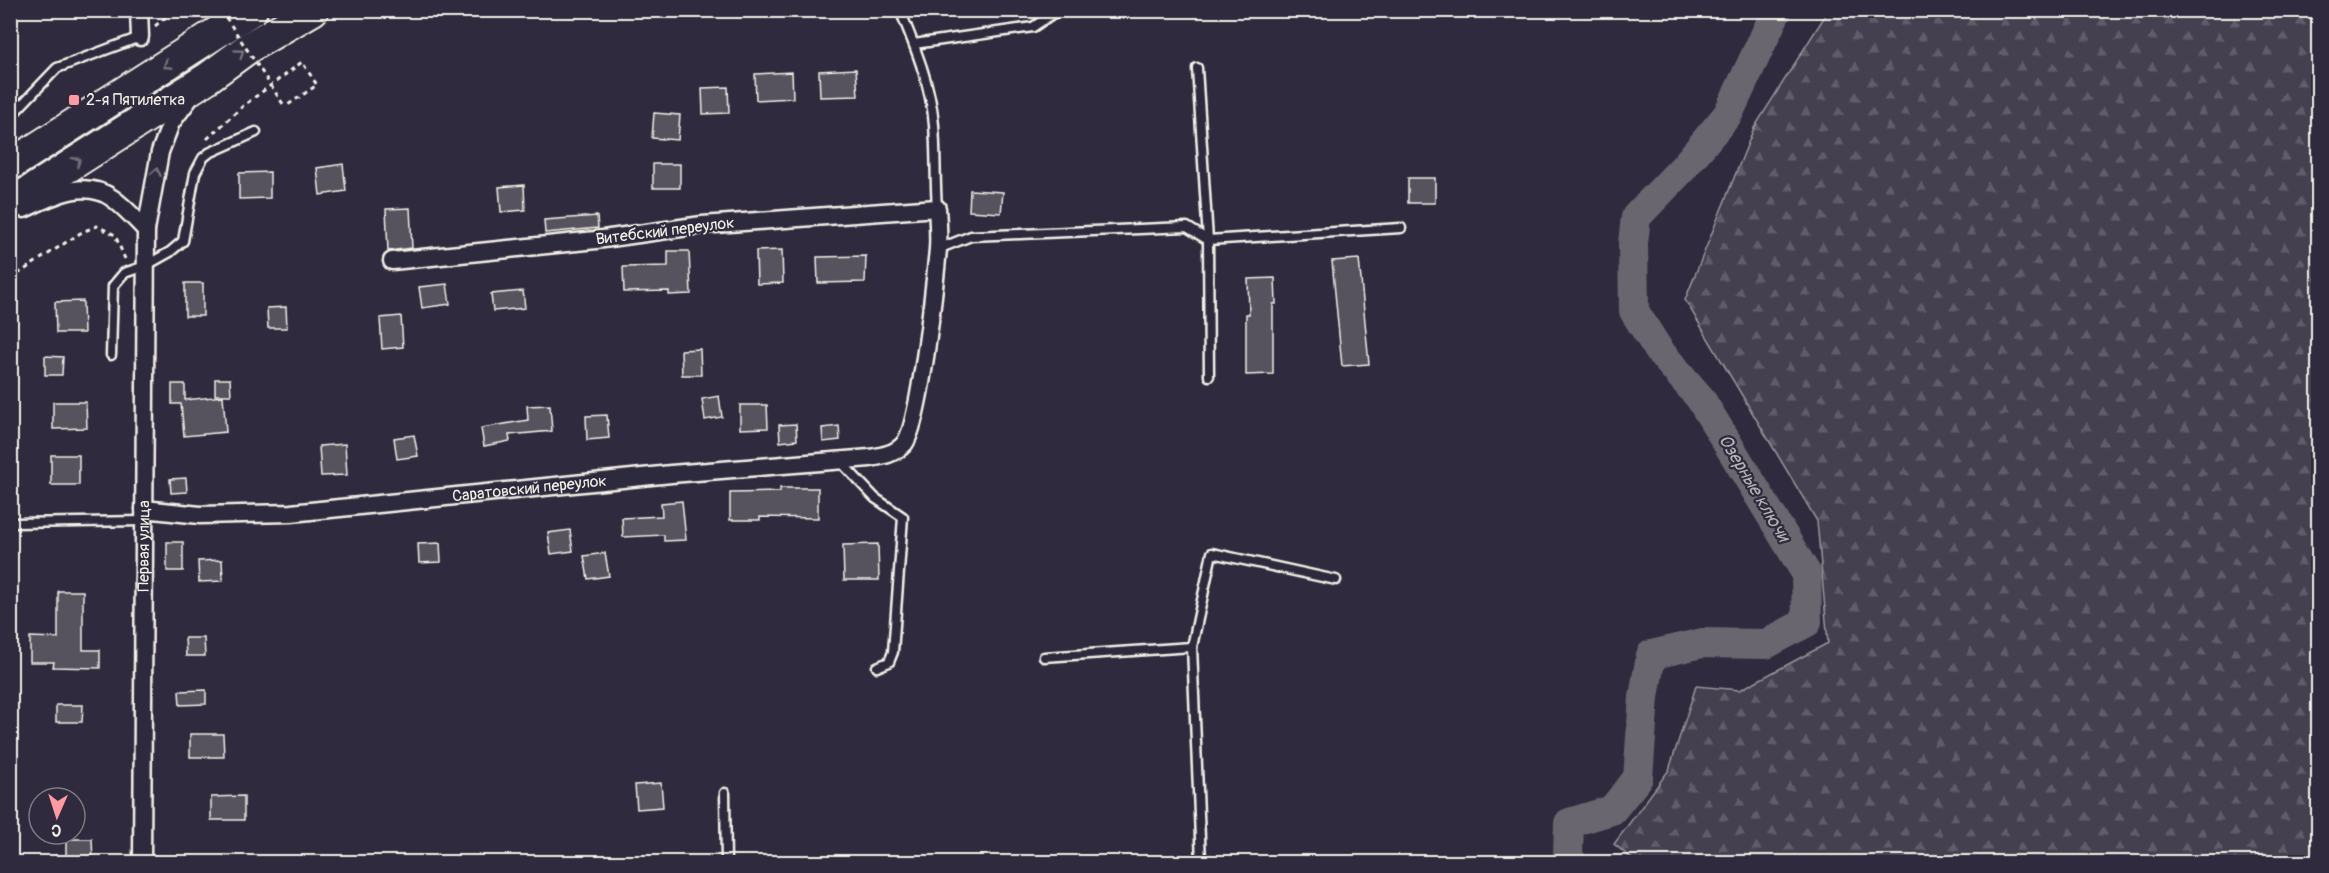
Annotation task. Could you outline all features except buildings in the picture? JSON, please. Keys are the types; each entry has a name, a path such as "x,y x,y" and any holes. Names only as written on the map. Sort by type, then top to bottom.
{"highway":[{"path":"10,165 252,10"},
{"path":"10,204 206,79 251,46 313,10"}],"street":[{"path":"139,10 140,37"},
{"name":"Первая улица","path":"142,862 146,230 159,152 171,123 206,79"},
{"path":"10,215 59,194 83,188 111,196 146,230"},
{"path":"937,208 938,249"},
{"name":"Витебский переулок","path":"393,261 596,240 702,225 937,208"},
{"name":"Саратовский переулок","path":"144,515 291,513 882,456 903,446 918,403 938,249"}],"lane":[{"path":"900,10 914,44 928,90 934,124 937,208"},
{"path":"914,44 1033,27 1058,10"},
{"path":"10,117 57,68 140,37"},
{"path":"1197,68 1208,240 1209,376"},
{"path":"111,355 113,286 124,273 145,266 170,252 183,241 199,162 209,153 256,132"},
{"path":"938,249 971,236 1187,227 1208,240 1401,228"},
{"path":"838,459 875,498 903,517 893,651 889,662 877,667"},
{"path":"13,523 144,515"},
{"path":"1201,862 1192,647 1212,553 1336,580"},
{"path":"1044,657 1192,647"},
{"path":"725,793 726,862"}],"path":[{"path":"221,10 285,107 317,85"}],"green space":[{"path":"1828,11 2318,11 2318,862 1636,862 1614,844 1669,770 1696,686 1740,690 1828,643 1817,521 1685,300 1754,128"}],"waterway":[{"name":"Озерные ключи","path":"1572,862 1568,856 1569,823 1612,810 1638,778 1644,697 1651,655 1702,643 1766,644 1807,622 1806,573 1700,398 1660,352 1634,311 1633,243 1636,217 1683,168 1728,114 1777,10"}],"place":[{"name":"2-я Пятилетка","path":"74,100"}]}
